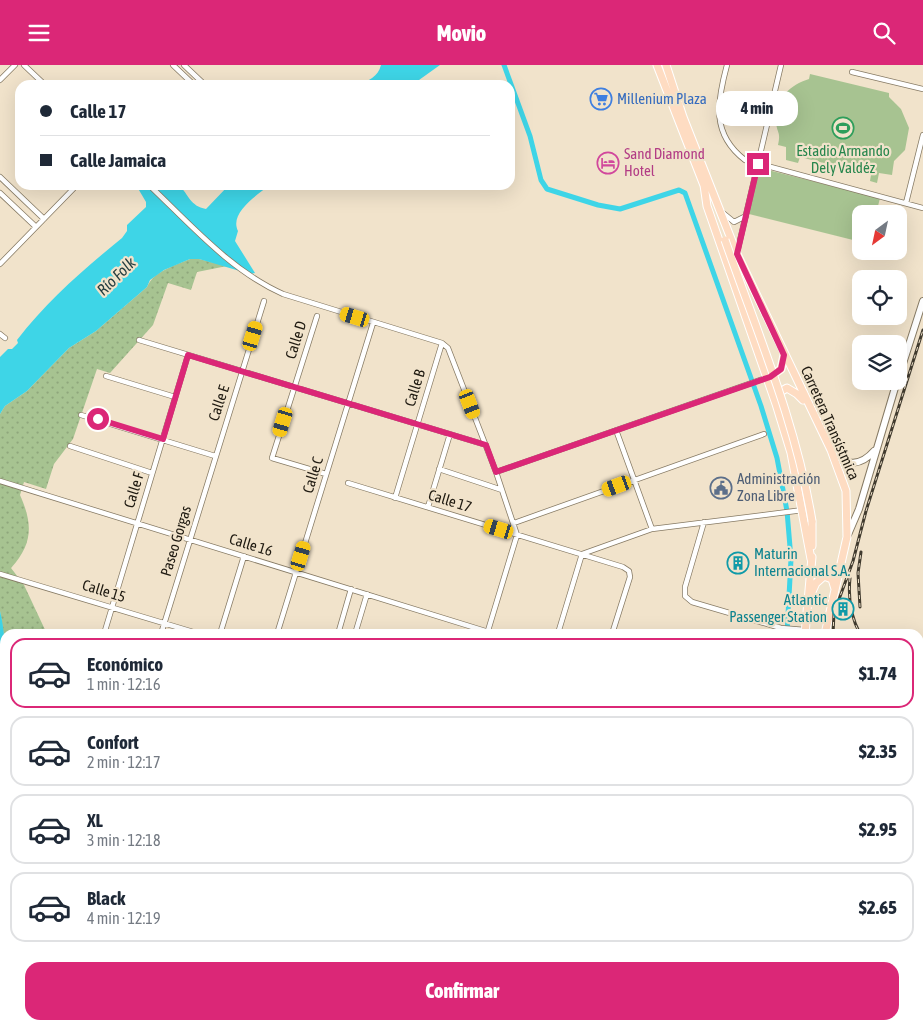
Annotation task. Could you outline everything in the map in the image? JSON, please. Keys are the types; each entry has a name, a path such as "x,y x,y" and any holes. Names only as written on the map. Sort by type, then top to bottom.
{"main road":[{"path":"657,65 704,185 785,404 804,476 812,521 812,559 805,629"},
{"name":"Carretera Transístmica","path":"666,65 683,117 737,254 831,451 846,491 847,537 826,629"},
{"path":"704,185 708,206 776,404 795,470 799,511 812,559"},
{"path":"907,350 923,301"},
{"path":"766,378 774,375 781,369 784,355"},
{"path":"776,404 780,392 787,388 798,394 808,406"},
{"path":"847,537 859,509 894,390"},
{"path":"831,451 837,457 850,464 861,462 876,448"},
{"path":"808,601 816,583 822,577 830,578 835,589"}],"street":[{"path":"0,80 15,65"},
{"path":"24,65 40,80"},
{"path":"173,65 188,80"},
{"path":"727,65 718,97 721,128 734,151 745,160 923,208"},
{"path":"737,254 781,65"},
{"path":"183,75 189,66 201,80"},
{"path":"852,71 923,89"},
{"path":"906,203 923,135"},
{"path":"0,177 44,219"},
{"path":"0,265 71,190"},
{"path":"154,190 233,263 262,285 283,294 442,343 451,353 496,472 517,535 488,629"},
{"path":"0,193 36,227"},
{"path":"719,207 725,216 734,222 746,216"},
{"name":"Calle E","path":"215,456 264,301"},
{"name":"Calle D","path":"317,316 272,458 326,474"},
{"name":"Calle C","path":"279,629 373,323"},
{"path":"0,334 5,338"},
{"path":"139,340 486,445"},
{"name":"Calle B","path":"396,498 442,343"},
{"name":"Calle F","path":"105,629 188,355"},
{"path":"106,376 175,397"},
{"path":"496,472 766,378"},
{"path":"81,415 215,456"},
{"path":"616,430 652,529"},
{"path":"428,507 450,434"},
{"path":"514,523 764,434"},
{"path":"70,446 152,473"},
{"name":"Paseo Gorgas","path":"162,629 215,456"},
{"path":"439,469 502,489"},
{"name":"Calle 16","path":"0,481 475,629"},
{"name":"Calle 17","path":"348,483 582,554 629,571 630,577 614,629"},
{"path":"559,629 582,554 652,529 799,511"},
{"path":"704,522 685,587 685,596 692,601 781,629"},
{"path":"222,629 244,556"},
{"name":"Calle 15","path":"0,574 184,629"},
{"path":"339,629 351,589"},
{"path":"357,629 367,594"}],"green space":[{"name":"Estadio Armando Dely Valdéz","path":"810,74 889,93 889,97 901,109 909,128 905,150 894,161 892,175 879,173 877,183 870,181 871,175 800,157 798,163 786,160 786,147 778,145 779,135 776,126 776,114 784,95 795,85 809,79"},
{"path":"760,168 880,198 878,205 852,205 852,240 749,214"},
{"path":"190,259 199,259 227,266 197,272 191,290 168,283 153,325 110,373 97,369 73,439 54,464 46,489 24,482 20,495 27,515 29,533 24,551 11,568 24,585 45,629 3,629 0,611 0,414 5,406 27,391 69,348 96,331 147,287 154,277"}],"water":[{"path":"381,65 440,65 419,80 369,80 380,69"},
{"name":"Río Folk","path":"139,190 183,190 193,203 206,209 224,190 264,190 241,211 236,224 238,231 235,241 255,273 250,274 199,259 190,259 164,270 150,280 147,287 96,331 69,348 27,391 5,406 0,414 0,357 18,343 17,340 29,325 54,298 80,273 122,238 127,231 127,225 146,207 146,202"},
{"path":"0,611 4,629 0,629"}],"waterway":[{"path":"504,65 509,80"},
{"path":"515,95 530,136 541,180 547,189 598,205 620,209 679,190 685,193 761,406 777,458 787,511 791,559 787,629"}],"railway":[{"path":"833,629 834,613 853,561 866,511 923,330"},
{"path":"860,607 858,573 861,552"},
{"path":"850,578 851,607 858,629"}],"place":[{"name":"Millenium Plaza","path":"601,99"},
{"name":"Estadio Armando Dely Valdéz","path":"843,128"},
{"name":"Sand Diamond Hotel","path":"608,163"},
{"name":"Administración Zona Libre","path":"721,488"},
{"name":"Maturin Internacional S.A.","path":"738,563"},
{"name":"Atlantic Passenger Station","path":"843,609"}],"route":[{"path":"98,419 163,439 188,355 486,445 496,472 748,383 770,377 781,369 784,355 737,254 758,164"}]}
